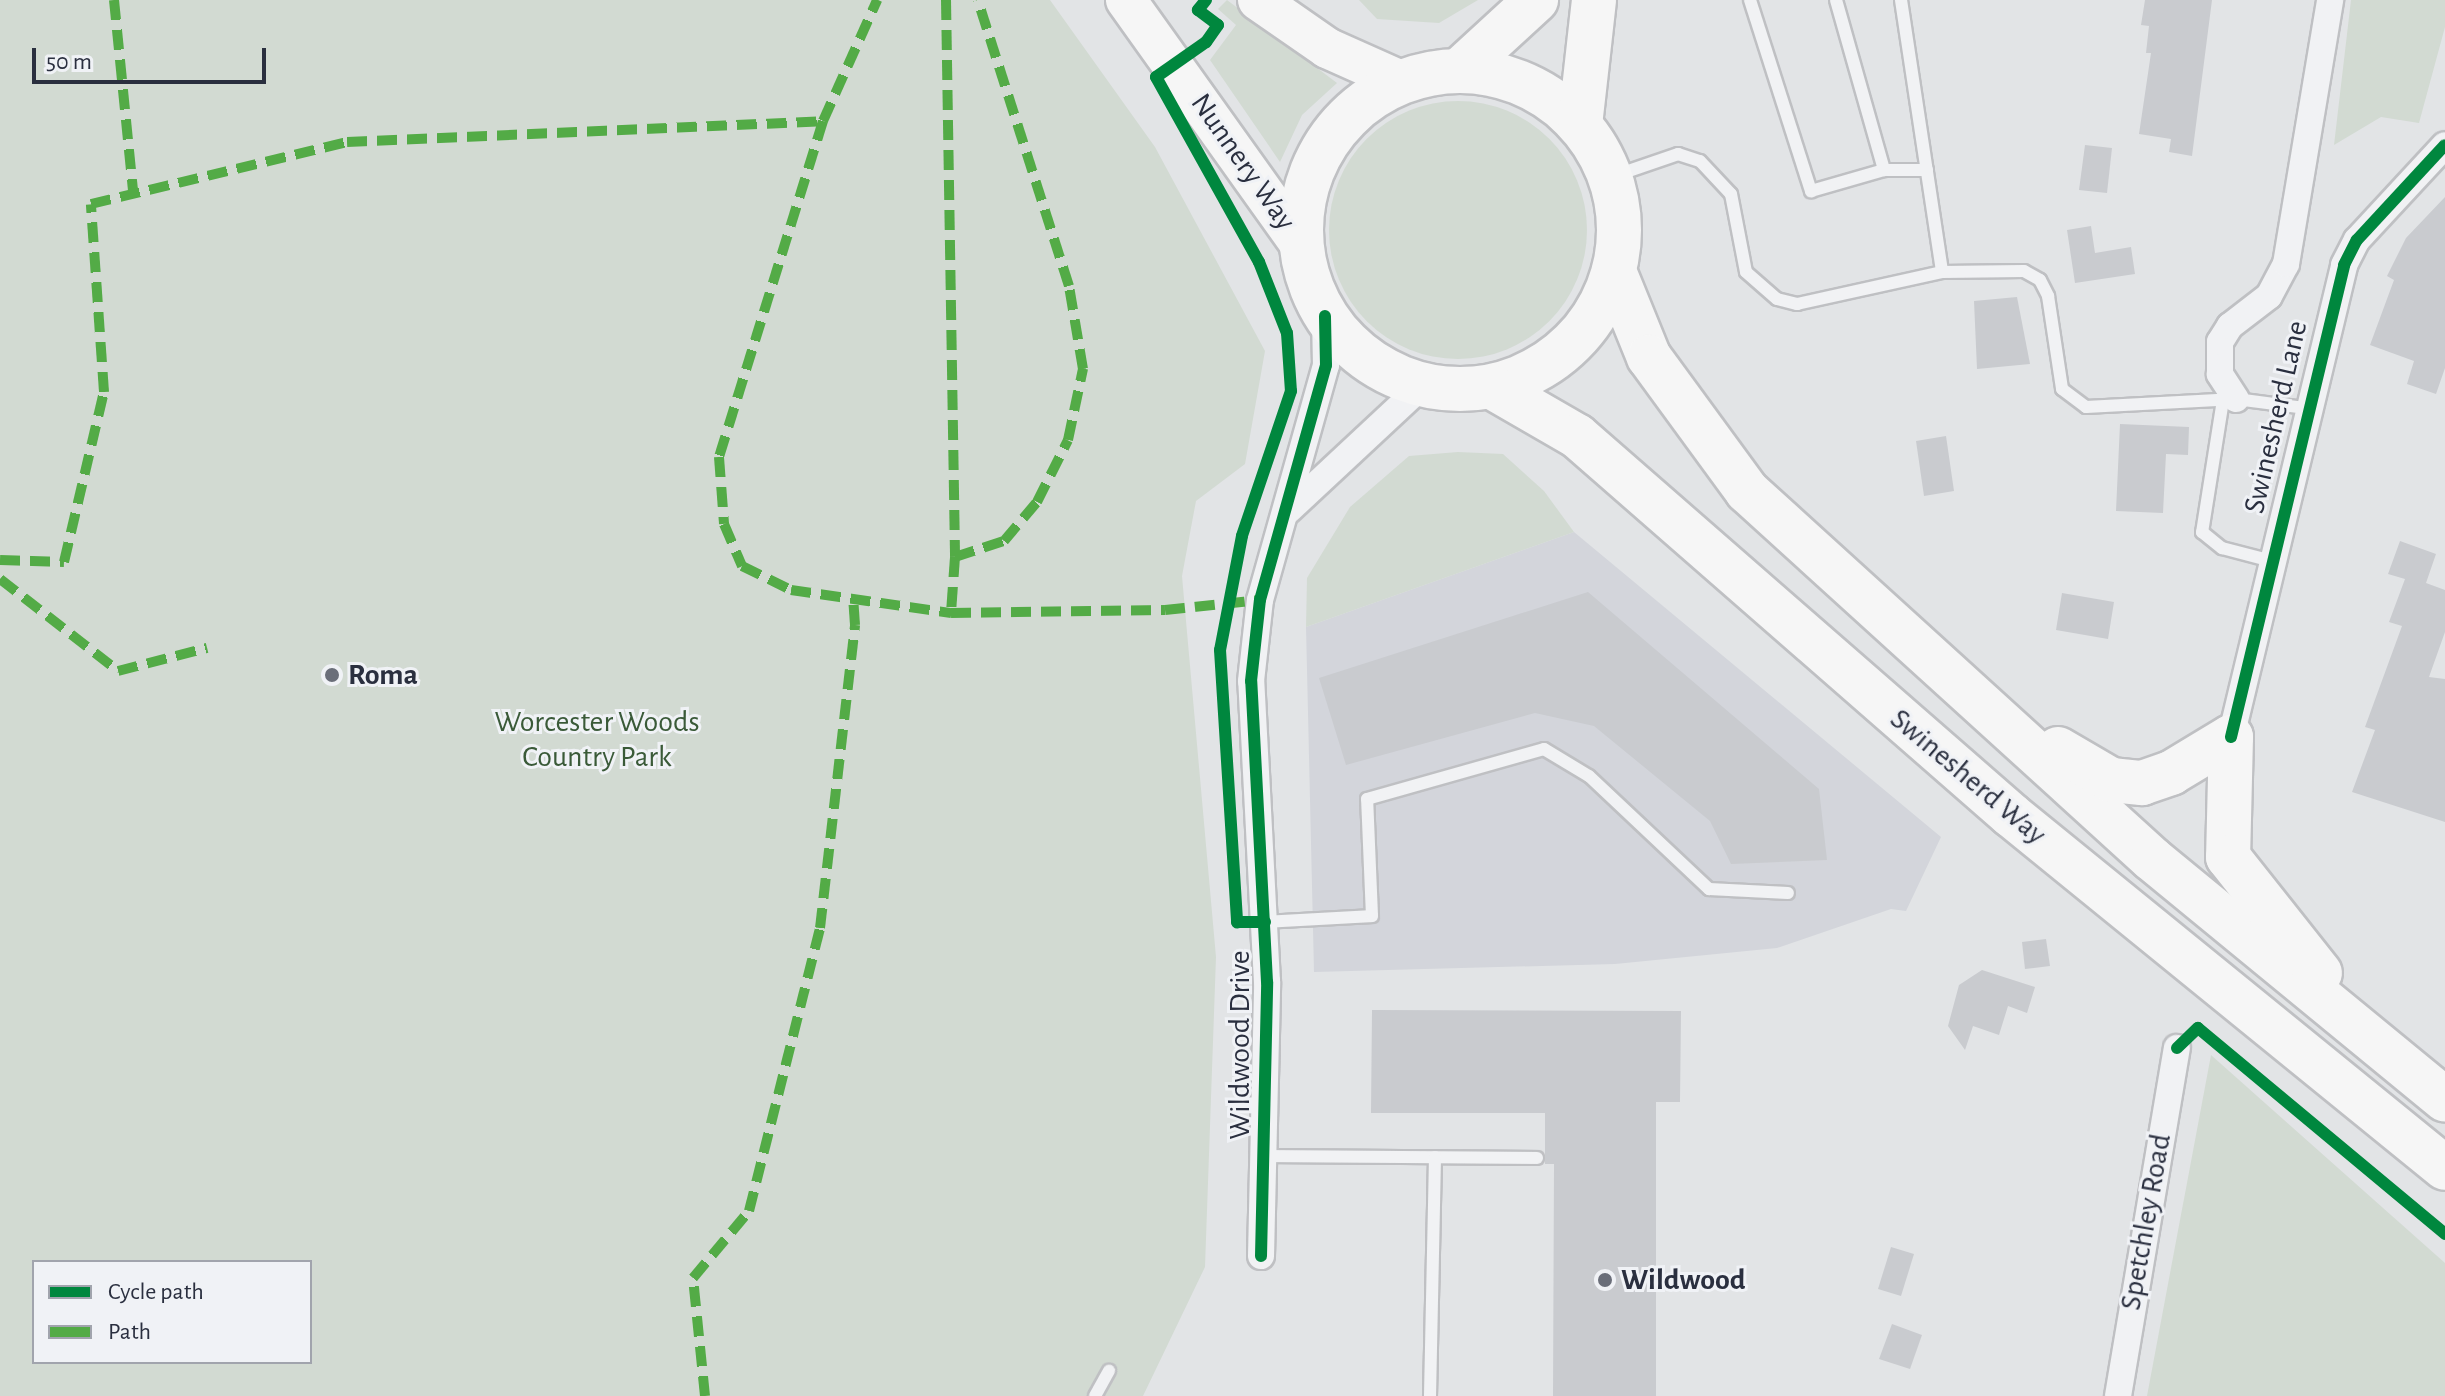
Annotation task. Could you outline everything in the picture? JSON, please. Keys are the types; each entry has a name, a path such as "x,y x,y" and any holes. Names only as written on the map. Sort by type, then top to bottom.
{"highway":[{"path":"1461,69 1536,0"},
{"path":"1580,125 1594,0"},
{"path":"1461,69 1510,78 1549,97 1580,125 1611,177 1619,243 1614,271 1573,343 1540,369 1492,387 1423,385 1372,363 1325,316 1302,247 1302,206 1321,154 1365,101 1401,81 1461,69"},
{"name":"Swinesherd Way","path":"1614,271 1649,357 1747,491 2152,859 2445,1100"},
{"name":"Swinesherd Way","path":"1492,387 1577,436 2011,815 2445,1168"},
{"path":"1747,491 2043,738 2111,780 2142,783 2171,773 2231,737"},
{"path":"2231,737 2228,857 2358,1027"}],"main road":[{"name":"Nunnery Way","path":"1126,0 1302,247"},
{"path":"1258,0 1327,48 1401,81"}],"street":[{"path":"2230,400 2220,374 2220,342 2230,326 2269,296 2286,264 2330,0"},
{"name":"Swinesherd Lane","path":"2288,484 2298,465 2313,373 2331,300 2357,240 2445,145"},
{"name":"Wildwood Drive","path":"1261,1256 1267,1156 1265,922 1251,681 1260,600 1289,510 1326,365 1325,316"},
{"name":"Swinesherd Lane","path":"2231,737 2268,560 2288,484 2298,407 2313,373"},
{"name":"Wildwood Drive","path":"1289,510 1423,385"},
{"name":"Spetchley Road","path":"2118,1396 2177,1048"}],"lane":[{"path":"1750,0 1811,191 1884,170 1927,170"},
{"path":"1836,0 1884,170"},
{"path":"1901,0 1942,272"},
{"path":"1611,177 1678,154 1713,170 1731,194 1746,272 1777,299 1797,304 1942,272 2008,266 2040,280 2060,375 2070,401 2086,407 2230,400 2298,407"},
{"path":"2230,400 2202,532 2222,548 2268,560"},
{"path":"1265,922 1372,916 1367,799 1544,749 1589,776 1709,889 1788,893"},
{"path":"1267,1156 1537,1158"},
{"path":"1430,1396 1435,1157"},
{"path":"1095,1396 1109,1371"}],"shaded area":[{"path":"1574,532 1941,837 1906,911 1891,909 1777,948 1615,964 1314,972 1306,627"}],"green space":[{"name":"Worcester Woods Country Park","path":"0,0 1050,0 1155,147 1265,351 1245,464 1196,501 1182,576 1216,957 1205,1267 1143,1396 0,1396"},
{"path":"1227,0 1337,83 1302,115 1280,162 1210,60 1236,25 1218,9"},
{"path":"1359,0 1478,0 1439,23 1377,19"},
{"path":"2351,0 2445,0 2445,27 2419,123 2381,117 2334,145"},
{"path":"1458,101 1507,111 1549,139 1577,181 1587,230 1577,279 1549,321 1507,349 1458,359 1409,349 1367,321 1339,279 1329,230 1339,181 1367,139 1409,111"},
{"path":"1458,452 1503,454 1544,491 1574,532 1306,627 1307,578 1350,507 1409,456"},
{"path":"2211,1055 2445,1263 2445,1396 2147,1396"}],"building":[{"path":"2145,0 2212,0 2192,156 2169,152 2171,139 2139,134 2151,53 2146,53 2149,26 2141,25"},
{"path":"2085,145 2112,148 2107,193 2079,190"},
{"path":"2445,197 2445,368 2436,394 2407,384 2414,361 2370,345 2394,280 2387,276 2406,238"},
{"path":"2091,226 2095,253 2131,247 2135,274 2075,283 2067,230"},
{"path":"2017,297 2030,364 1977,369 1974,301"},
{"path":"2120,424 2189,427 2188,455 2166,454 2163,513 2116,511"},
{"path":"1946,436 1954,491 1924,496 1916,441"},
{"path":"2400,541 2436,554 2426,583 2445,590 2445,632 2429,677 2445,679 2445,822 2352,792 2375,730 2365,727 2402,626 2389,622 2405,579 2388,574"},
{"path":"1588,592 1819,789 1827,860 1731,864 1710,821 1594,726 1535,713 1346,765 1319,678"},
{"path":"2062,593 2114,602 2108,639 2056,630"},
{"path":"2046,939 2050,966 2025,969 2022,942"},
{"path":"1982,970 2035,987 2027,1013 2008,1006 1999,1035 1973,1026 1965,1050 1948,1026 1959,985"},
{"name":"Wildwood","path":"1372,1010 1681,1011 1680,1102 1656,1102 1656,1396 1553,1396 1554,1164 1545,1164 1545,1113 1371,1113"},
{"path":"1891,1247 1914,1254 1901,1296 1878,1289"},
{"path":"1892,1324 1922,1335 1910,1369 1879,1359"}],"marked path":[{"path":"114,0 133,192"},
{"path":"0,560 64,562 104,392 91,204 347,142 823,121 877,0"},
{"path":"946,0 955,557 951,613"},
{"path":"955,557 1004,541 1037,502 1068,440 1083,369 1069,286 978,0"},
{"path":"823,121 719,457 724,524 742,566 791,590 951,613 1165,610 1260,600"},
{"path":"0,579 118,671 207,648"},
{"path":"705,1396 693,1278 749,1211 820,928 855,625 853,596"}],"cycle path":[{"path":"1206,0 1198,10 1218,25 1206,42 1156,77 1259,262 1287,333 1291,391 1242,536 1220,650 1237,922 1265,922"},
{"path":"2231,737 2344,265 2357,240 2445,145"},
{"path":"1261,1256 1267,982 1251,681 1260,600 1326,365 1325,316"},
{"path":"2177,1048 2198,1028 2445,1234"}],"place":[{"name":"Roma","path":"332,675"},
{"name":"Wildwood","path":"1605,1280"}]}
